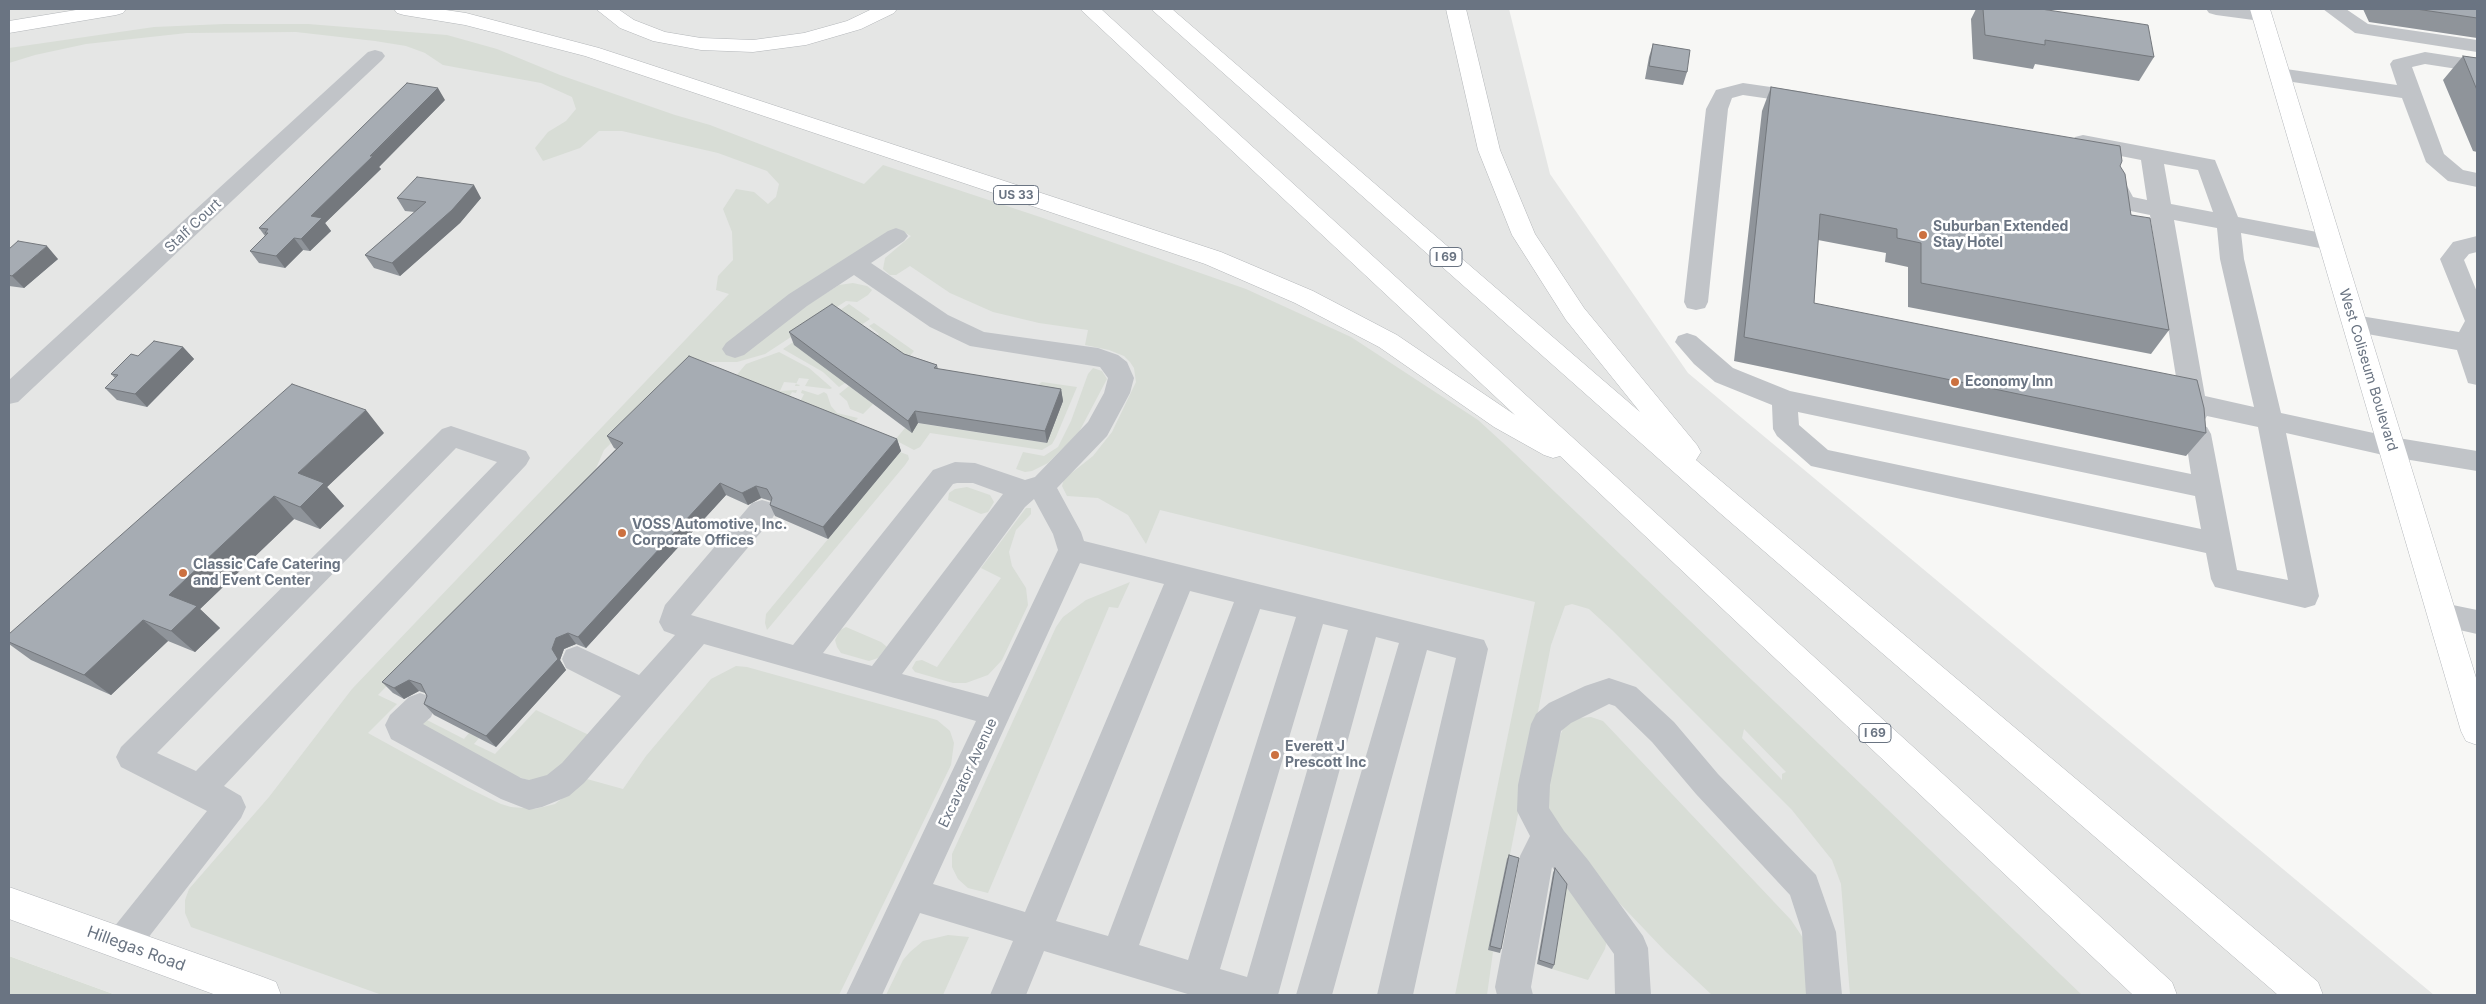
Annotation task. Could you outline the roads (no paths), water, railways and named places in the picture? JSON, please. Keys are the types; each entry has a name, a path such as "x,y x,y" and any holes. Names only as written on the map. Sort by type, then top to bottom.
{"main road":[{"path":"9,13 23,9"},
{"path":"9,27 116,9"},
{"name":"US 33","path":"404,9 466,18 592,52 1213,258 1304,297 1388,341 1502,420 1591,469"},
{"path":"606,9 628,24 660,37 701,44 753,46 806,39 854,25 887,9"},
{"name":"I 69","path":"1090,9 1591,469 2159,995"},
{"name":"I 69","path":"1161,9 1731,506 2305,995"},
{"path":"1456,9 1489,150 1524,235 1575,314 1731,506"},
{"name":"West Coliseum Boulevard","path":"2260,12 2477,731"},
{"name":"Hillegas Road","path":"9,903 264,995"}],"street":[{"path":"2216,9 2260,12"},
{"path":"2333,9 2362,29 2477,46"},
{"name":"Stalf Court","path":"9,395 375,56"},
{"path":"2477,66 2425,58 2400,64 2434,157 2456,176 2477,180"},
{"path":"2279,74 2410,93"},
{"path":"1696,302 1717,109 1723,94 1743,89 1821,101"},
{"path":"2064,139 2112,146 2207,165 2228,222 2232,259 2270,420 2305,596 2225,579 2207,488 2162,210 2151,154"},
{"path":"2112,146 2117,183 2124,203 2330,242"},
{"path":"735,349 775,316 896,236"},
{"path":"2477,244 2461,248 2452,259 2477,321 2472,343 2477,376"},
{"path":"855,263 888,288 939,321 979,340 1098,357 1109,360 1118,369 1121,378 1117,393 1098,429 1034,488 1015,499 879,681"},
{"path":"2354,324 2472,343"},
{"path":"1687,342 1724,375 1785,400 2207,488"},
{"path":"1785,400 1786,429 1820,459 2218,544"},
{"path":"2195,417 2270,420 2392,447 2477,461"},
{"path":"122,944 230,807 200,789 132,757 451,436 517,458 200,789"},
{"path":"800,659 943,477 955,472 975,473 1034,488 1048,500 1066,532 1072,550 1473,649 1395,995"},
{"path":"762,510 675,614 674,622 996,713"},
{"name":"Excavator Avenue","path":"864,995 1072,550"},
{"path":"1008,995 1181,577"},
{"path":"1118,956 1251,594"},
{"path":"1199,980 1313,609"},
{"path":"2443,615 2477,622"},
{"path":"1260,995 1365,622"},
{"path":"420,707 401,725 402,729 498,783 529,794 542,792 558,786 572,773 698,629"},
{"path":"1314,995 1416,635"},
{"path":"577,659 643,692"},
{"path":"1632,995 1633,966 1631,948 1576,871 1549,838 1533,810 1534,785 1548,724 1560,712 1609,691 1625,696 1663,732 1706,784 1774,852 1804,886 1819,932 1824,995"},
{"path":"1515,995 1513,987 1537,856 1544,842 1549,838"},
{"path":"912,894 1248,995"}],"place":[{"name":"Suburban Extended Stay Hotel","path":"1923,235"},
{"name":"Economy Inn","path":"1955,382"},
{"name":"VOSS Automotive, Inc. Corporate Offices","path":"622,533"},
{"name":"Classic Cafe Catering and Event Center","path":"183,573"},
{"name":"Everett J Prescott Inc","path":"1275,755"}]}
